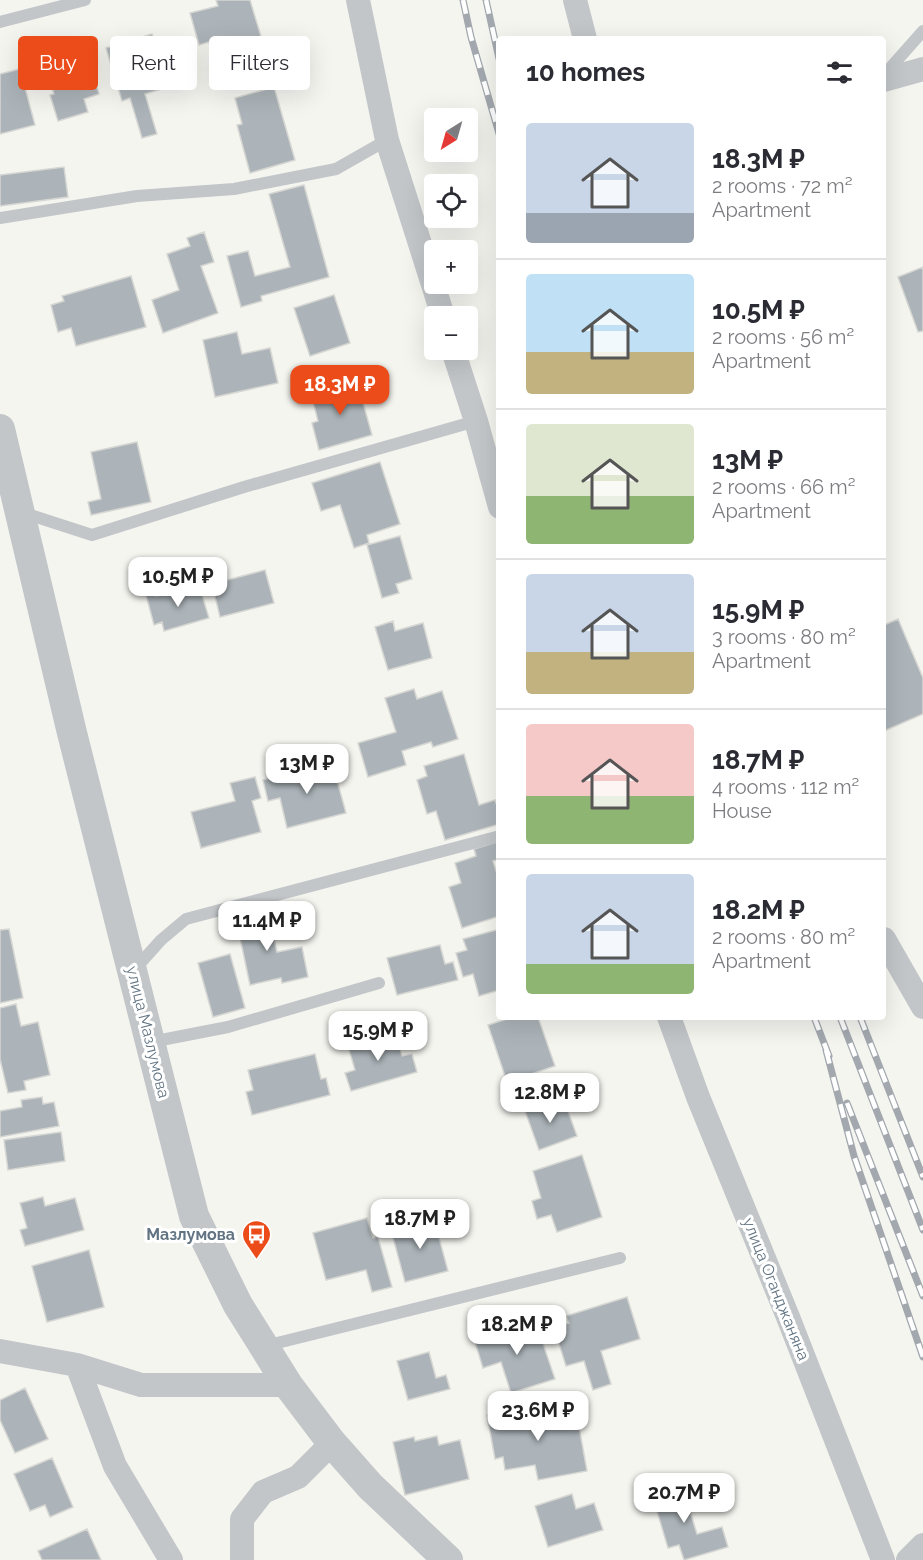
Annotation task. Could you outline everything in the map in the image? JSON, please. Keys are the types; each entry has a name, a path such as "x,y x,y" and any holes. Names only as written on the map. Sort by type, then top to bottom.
{"street":[{"path":"358,0 387,140 440,306"},
{"path":"576,0 584,36"},
{"path":"886,79 923,69"},
{"path":"456,360 496,493"},
{"name":"улица Мазлумова","path":"0,429 72,733 194,1216 238,1305 288,1385 332,1443 370,1486 448,1560"},
{"path":"886,942 923,1007"},
{"name":"улица Оганджаняна","path":"670,1020 698,1097 788,1317 883,1560"},
{"path":"0,1351 77,1365 141,1385 288,1385"},
{"path":"77,1365 115,1466 171,1560"},
{"path":"242,1560 242,1519 263,1492 298,1476 332,1443"},
{"path":"908,1560 923,1545"}],"lane":[{"path":"0,22 85,0"},
{"path":"886,73 923,31"},
{"path":"0,218 137,196 245,187 336,169 387,140"},
{"path":"20,512 92,535 244,487 476,421"},
{"path":"132,972 161,940 186,919 496,837"},
{"path":"150,1043 228,1027 380,983"},
{"path":"264,1346 620,1258"}],"building":[{"path":"216,0 250,0 261,36 209,36 209,42 199,45 190,13 218,6"},
{"path":"110,47 110,61 106,48"},
{"path":"18,70 18,90 26,90 35,125 0,134 0,74"},
{"path":"53,90 98,90 99,94 84,99 88,112 58,121 50,95 54,94"},
{"path":"119,90 158,90 145,94 157,134 142,138 130,98 122,101"},
{"path":"263,90 275,90 295,160 250,173 237,125 242,124 235,98"},
{"path":"64,167 68,197 0,206 0,175"},
{"path":"304,185 329,277 261,296 262,301 241,307 227,256 248,251 255,276 290,267 269,194"},
{"path":"204,232 214,262 201,266 218,313 163,333 152,300 179,290 167,254 190,246 187,238"},
{"path":"923,267 923,331 918,332 898,277"},
{"path":"131,276 146,327 76,346 71,328 58,332 51,305 64,301 62,296"},
{"path":"334,295 350,343 310,356 294,308"},
{"path":"237,332 242,354 270,348 278,383 215,397 203,340"},
{"path":"357,381 372,435 319,450 312,423 318,421 311,393"},
{"path":"137,442 151,502 91,515 88,502 101,499 91,452"},
{"path":"380,462 400,524 367,535 369,543 354,548 340,505 321,511 312,483"},
{"path":"400,536 412,579 396,584 399,593 382,598 367,545"},
{"path":"265,570 274,603 220,617 212,584"},
{"path":"199,585 209,618 164,631 162,622 154,625 146,595 155,592 156,596"},
{"path":"898,619 923,678 923,714 886,730 886,624"},
{"path":"393,621 395,631 423,623 432,658 388,670 375,627"},
{"path":"414,689 417,699 442,691 458,739 433,747 431,742 402,751 406,765 368,777 358,743 396,732 385,698"},
{"path":"464,754 479,805 495,800 496,825 445,840 436,811 427,814 417,780 427,776 424,766"},
{"path":"332,762 346,813 287,828 280,798 268,801 263,780"},
{"path":"255,777 261,798 252,801 261,832 201,848 191,812 235,801 230,783"},
{"path":"496,842 496,860 493,861 496,870 496,917 462,928 449,887 461,883 455,863 476,856 474,849"},
{"path":"261,909 266,927 271,926 277,952 302,947 308,977 282,983 281,978 250,985 235,914"},
{"path":"9,929 23,998 0,1003 0,930"},
{"path":"496,930 496,991 479,996 473,974 463,977 456,953 467,950 463,939"},
{"path":"440,945 445,964 453,962 458,980 397,995 387,958"},
{"path":"230,954 245,1008 213,1017 198,963"},
{"path":"16,1004 21,1026 38,1022 50,1075 24,1081 26,1090 8,1093 0,1059 0,1008"},
{"path":"504,1020 539,1020 555,1066 507,1082 488,1025"},
{"path":"395,1032 402,1056 412,1054 417,1072 351,1091 345,1073 355,1070 348,1046"},
{"path":"315,1054 321,1079 326,1078 330,1095 252,1115 246,1092 253,1090 248,1070"},
{"path":"42,1097 43,1104 54,1102 59,1126 0,1137 0,1111 22,1107 21,1100"},
{"path":"546,1101 548,1108 565,1103 577,1136 539,1150 524,1108"},
{"path":"61,1132 65,1161 8,1170 4,1140"},
{"path":"582,1155 602,1217 557,1232 551,1215 537,1219 532,1201 541,1198 533,1171"},
{"path":"43,1197 45,1206 75,1198 84,1230 25,1246 20,1230 27,1228 20,1203"},
{"path":"367,1218 373,1238 378,1237 392,1287 372,1292 366,1270 326,1280 313,1233"},
{"path":"434,1219 448,1271 405,1282 391,1230"},
{"path":"89,1250 104,1307 47,1322 32,1266"},
{"path":"627,1297 640,1339 601,1351 611,1384 593,1390 584,1361 566,1366 554,1328 569,1323 566,1316"},
{"path":"535,1320 555,1379 511,1393 501,1362 483,1368 474,1339"},
{"path":"429,1352 436,1378 446,1375 450,1389 408,1400 397,1361"},
{"path":"25,1388 48,1439 15,1453 0,1420 0,1400"},
{"path":"544,1404 546,1420 577,1415 587,1471 538,1480 535,1465 505,1470 503,1457 495,1459 487,1415"},
{"path":"437,1436 439,1445 460,1440 469,1479 405,1495 393,1442 414,1437 415,1441"},
{"path":"52,1458 73,1507 50,1517 45,1505 30,1511 14,1474"},
{"path":"681,1482 697,1534 722,1527 728,1547 684,1560 679,1545 668,1548 651,1491"},
{"path":"572,1494 576,1509 594,1503 603,1530 548,1547 535,1506"},
{"path":"87,1529 101,1560 42,1560 38,1551"}],"railway":[{"path":"463,0 471,37 496,123"},
{"path":"486,0 496,45"},
{"path":"815,1020 829,1056"},
{"path":"841,1020 923,1230"},
{"path":"861,1020 923,1177"},
{"path":"826,1050 854,1156 923,1357"},
{"path":"847,1103 923,1296"}],"place":[{"name":"Мазлумова","path":"256,1260"}]}
